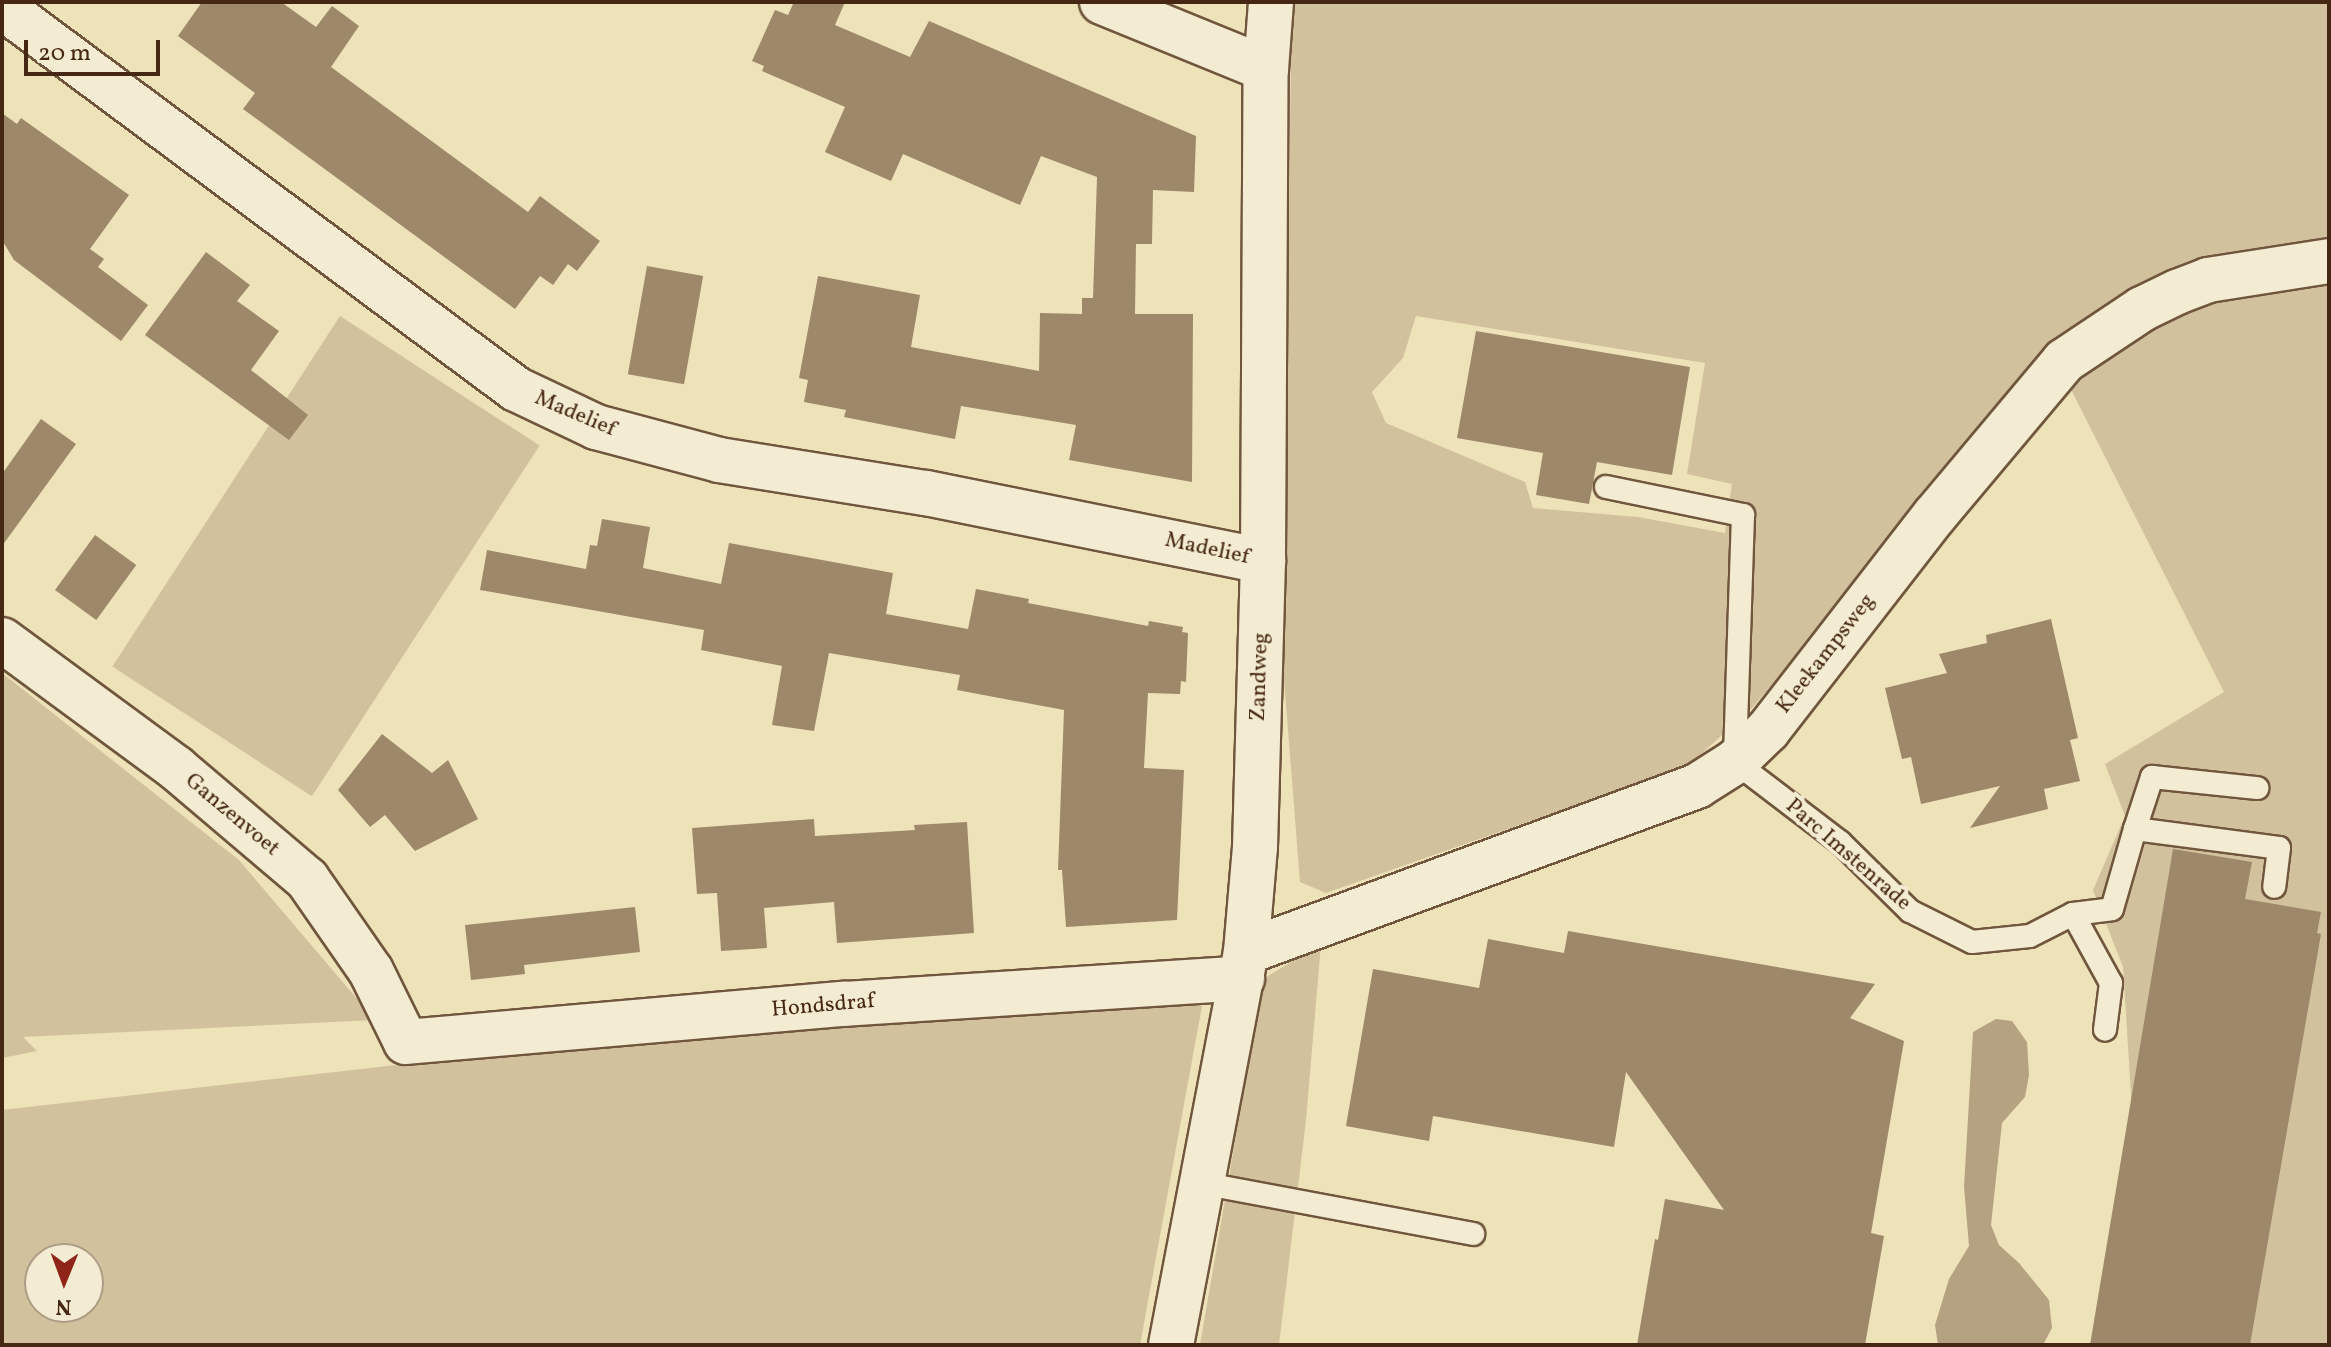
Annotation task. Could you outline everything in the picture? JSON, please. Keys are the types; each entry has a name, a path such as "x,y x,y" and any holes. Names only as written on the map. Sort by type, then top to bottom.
{"street":[{"path":"1102,2 1266,69"},
{"name":"Zandweg","path":"1171,1345 1244,965 1255,847 1263,561 1266,69 1271,2"},
{"name":"Madelief","path":"2,7 516,389 596,427 719,460 926,493 1263,561"},
{"name":"Kleekampsweg","path":"1244,965 1697,786 1735,762 1768,730 1935,515 2064,361 2142,309 2208,280 2288,265 2329,261"},
{"name":"Ganzenvoet","path":"2,640 176,768 307,879 371,971 406,1042"},
{"name":"Hondsdraf","path":"406,1042 1244,965"}],"lane":[{"path":"1606,487 1743,515 1735,762"},
{"name":"Parc Imstenrade","path":"1735,762 1840,842 1910,911 1972,942 2030,936 2073,914 2112,909 2135,829"},
{"path":"2257,788 2152,777 2135,829 2279,848 2274,887"},
{"path":"2073,914 2111,983 2105,1030"},
{"path":"1201,1183 1473,1234"}],"shaded area":[{"path":"1292,2 2329,2 2329,1345 2176,1345 2134,1142 2123,967 2093,890 2125,816 2105,764 2224,692 2051,350 1753,707 1689,765 1326,893 1300,882 1281,641","holes":["1416,316 1705,363 1687,474 1732,484 1725,533 1638,517 1533,508 1525,482 1386,423 1372,392 1403,358"]},
{"path":"340,316 540,446 312,796 112,667"},
{"path":"2,673 239,860 375,1020 23,1037 37,1051 2,1058"},
{"path":"1321,944 1306,1120 1279,1345 1200,1345 1263,979"},
{"path":"1190,997 1202,1006 1140,1345 2,1345 2,1110 789,1020"},
{"path":"1996,1019 2012,1021 2027,1042 2029,1075 2025,1097 2002,1123 1991,1225 1999,1245 2019,1263 2049,1300 2052,1328 2043,1345 1938,1345 1935,1325 1949,1279 1969,1246 1964,1187 1973,1032"}],"building":[{"path":"202,2 281,2 316,27 332,6 359,26 331,67 528,212 540,196 600,241 577,271 568,264 553,285 540,276 515,309 243,109 255,93 178,36"},
{"path":"794,2 845,2 835,25 910,57 929,21 1196,136 1194,192 1153,190 1152,244 1136,244 1135,314 1193,314 1192,482 1069,460 1076,425 961,406 955,439 844,417 846,410 804,402 808,380 799,378 818,276 920,295 911,347 1039,371 1040,313 1082,314 1082,298 1093,298 1097,177 1041,156 1020,205 903,154 891,181 825,152 845,107 762,71 764,66 752,61 775,10 788,15"},
{"path":"2,113 17,124 21,118 129,195 90,249 104,259 98,267 148,305 121,341 14,260 2,240"},
{"path":"206,252 250,285 237,301 279,331 251,370 308,415 289,440 145,335"},
{"path":"647,266 703,276 684,384 628,374"},
{"path":"1476,331 1690,367 1672,475 1597,462 1589,504 1536,495 1543,453 1457,438"},
{"path":"41,419 76,444 2,546 2,474"},
{"path":"602,519 650,527 643,568 721,584 729,543 893,573 886,614 968,629 976,589 1029,599 1028,603 1148,626 1149,621 1183,627 1182,632 1188,633 1186,682 1181,681 1180,694 1148,693 1144,768 1184,770 1177,920 1066,927 1062,870 1058,870 1064,710 957,690 960,675 829,653 814,731 772,725 782,666 701,650 704,630 480,590 487,550 586,569 590,545 597,546"},
{"path":"95,535 136,565 96,620 55,590"},
{"path":"2051,619 2078,738 2070,740 2080,781 2044,789 2048,809 1970,828 2000,786 1921,804 1911,757 1902,759 1885,688 1947,673 1939,654 1987,643 1986,635"},
{"path":"382,734 432,773 448,760 478,819 415,851 385,815 370,827 338,790"},
{"path":"814,819 815,836 915,830 914,825 967,822 974,933 837,943 834,902 764,908 767,948 721,951 717,893 697,894 692,828"},
{"path":"2173,849 2252,862 2245,899 2321,912 2317,933 2321,934 2250,1345 2090,1345"},
{"path":"635,907 640,952 524,965 525,974 471,980 465,925"},
{"path":"1568,931 1875,984 1850,1018 1904,1041 1871,1233 1884,1236 1865,1345 1637,1345 1665,1199 1724,1210 1626,1072 1614,1147 1433,1116 1429,1141 1346,1126 1373,969 1479,988 1488,939 1564,953"}]}
